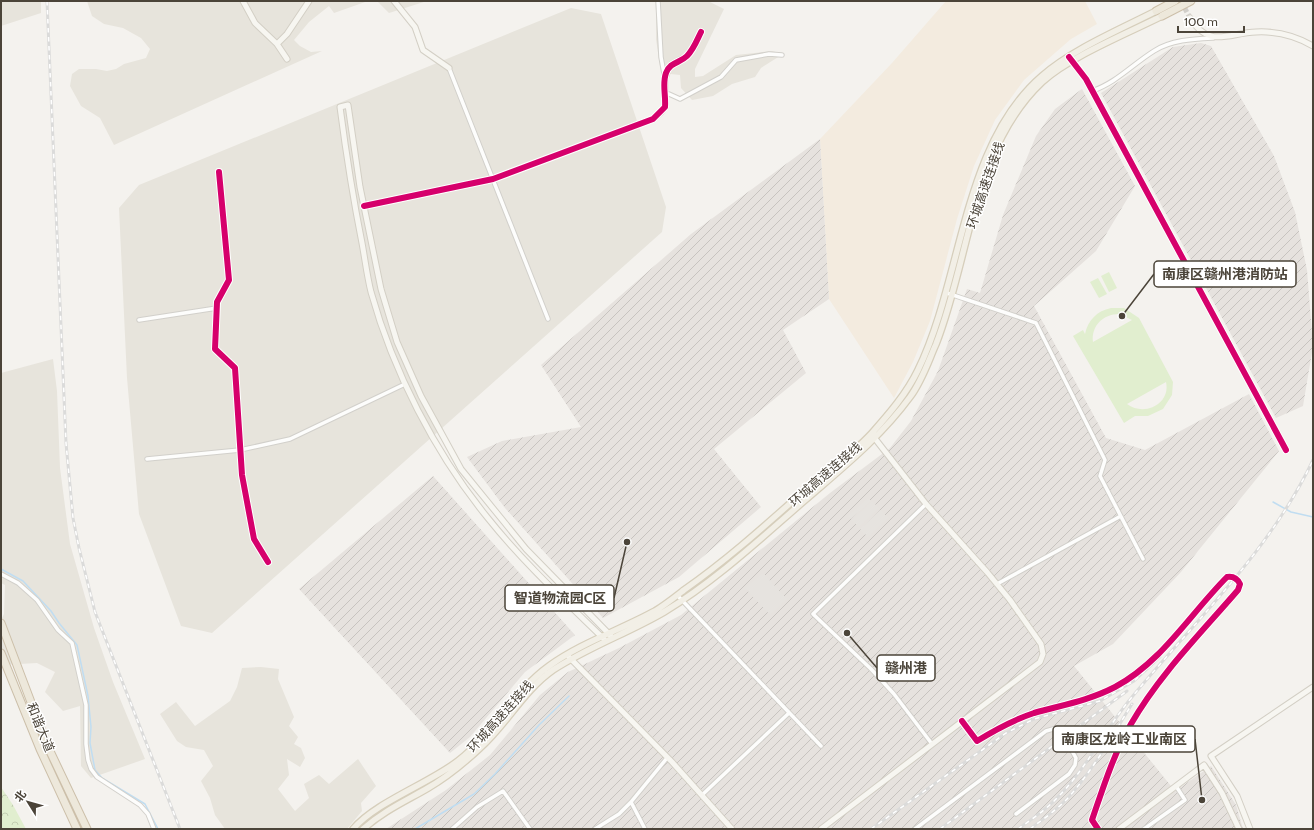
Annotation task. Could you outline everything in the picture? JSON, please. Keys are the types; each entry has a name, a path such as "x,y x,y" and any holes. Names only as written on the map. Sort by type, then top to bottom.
{"highway":[{"path":"1159,14 1175,1"},
{"path":"1159,14 1191,1"},
{"name":"和谐大道","path":"1,623 48,747 87,829"},
{"name":"和谐大道","path":"1,653 40,749 76,829"}],"main road":[{"name":"环城高速连接线","path":"873,437 906,392 918,371 935,330 947,293 984,163 997,133 1006,117 1040,77 1070,59 1159,14"},
{"name":"环城高速连接线","path":"353,829 358,822 381,807 426,782 458,761 480,742 526,686 547,667 567,654 611,636 679,598 873,437 911,396 924,374 953,296 968,234 989,165 999,141 1010,120 1027,98 1070,59"},
{"name":"环城高速连接线","path":"363,829 383,812 429,787 461,764 483,746 529,691 551,672 604,639"}],"street":[{"path":"243,1 255,23 277,44 287,58"},
{"path":"277,44 287,34 308,1"},
{"path":"394,1 415,27 423,50 449,68 548,318"},
{"path":"364,206 493,179 653,119 664,107 665,79 661,57 658,1"},
{"path":"1190,18 1199,30 1205,34 1222,38"},
{"path":"665,79 672,64 687,56 695,46 701,32"},
{"path":"1092,91 1114,80 1163,46 1190,40 1222,38 1257,32 1276,33 1297,38 1313,46"},
{"path":"664,94 669,94 680,99 721,77 736,60 769,54 782,55"},
{"path":"1070,59 1086,79 1286,450"},
{"path":"604,639 526,560 487,517 451,468 405,384 388,344 371,291 353,199 340,107 348,105 364,206 382,289 396,342 421,396 461,469 526,549 611,636"},
{"path":"219,172 229,280 217,302 215,349 235,368 242,476 254,539 268,562"},
{"path":"947,293 1036,323 1105,460 1100,476 1143,559"},
{"path":"139,320 217,308"},
{"path":"147,459 240,450 290,439 405,384"},
{"path":"821,829 1040,662 1043,654 1041,644 997,584 926,504 873,437"},
{"path":"926,504 813,614 876,674 894,694 932,744"},
{"path":"997,584 1120,517"},
{"path":"1,574 18,583 37,600 58,630 72,643 86,705 86,744 91,769 97,777 140,805 148,814 154,829"},
{"path":"962,721 976,741 1017,719 1084,701 1116,686 1152,660 1227,577 1232,576 1238,580 1240,584 1238,590 1150,695 1131,723 1120,745 1092,820 1098,829"},
{"path":"679,598 820,746"},
{"path":"567,654 702,795 732,829"},
{"path":"1250,829 1237,796 1211,756 1313,687"},
{"path":"702,795 789,713"},
{"path":"915,829 1046,731 1053,729 1059,732 1076,758 1076,765 1069,774 1016,814"},
{"path":"595,829 619,814 631,802 667,758"},
{"path":"1119,829 1204,765 1222,793 1239,829"},
{"path":"1144,829 1185,800 1176,786"},
{"path":"452,829 477,807 503,791 530,829"},
{"path":"631,802 645,829"}],"shaded area":[{"path":"1,1 41,1 41,13 1,26"},
{"path":"87,1 368,1 334,13 329,6 309,22 294,40 300,46 311,52 322,51 114,145 100,118 81,106 70,86 72,74 79,69 96,69 107,71 116,69 124,64 146,58 150,49 141,38 123,28 104,24 92,16"},
{"path":"377,1 427,1 389,13"},
{"path":"656,1 708,1 724,9 695,69 695,77 703,76 736,55 772,51 783,54 761,68 755,77 732,84 713,96 692,100 681,88 680,75 661,73 656,39"},
{"path":"946,1 1085,1 1097,24 1071,39 1024,80 995,120 974,166 957,219 930,321 913,362 894,398 829,299 820,139 892,63"},
{"path":"571,8 601,14 666,207 662,232 212,633 181,626 139,514 127,378 119,208 139,185"},
{"path":"1201,43 1211,46 1274,156 1295,212 1307,270 1313,346 1303,406 1276,418 1101,93 1173,47"},
{"path":"1082,89 1135,186 1096,251 1034,306 1106,438 1145,450 1249,394 1279,451 1181,572 1113,644 1074,666 1175,791 1211,766 1236,805 1243,829 386,829 446,790 490,755 540,695 568,672 619,648 681,615 830,493 890,448 911,421 938,371 967,289 980,293 1003,215 1036,136 1055,109"},
{"path":"820,139 829,299 783,330 806,373 714,449 761,507 679,577 603,618 505,508 467,457 502,441 581,427 541,365 691,234"},
{"path":"53,359 57,391 60,468 70,544 94,628 113,682 145,759 91,778 81,766 80,706 63,711 45,692 55,672 37,663 1,665 1,620 4,614 5,585 1,583 1,373"},
{"path":"433,476 575,635 525,672 470,737 450,753 299,589"},
{"path":"868,498 871,501 851,519 848,516"},
{"path":"872,501 879,508 859,527 852,520"},
{"path":"880,510 888,518 868,537 860,529"},
{"path":"763,573 787,599 770,615 745,588"},
{"path":"261,667 279,669 278,679 294,717 289,726 298,737 294,744 301,748 305,758 300,767 287,759 289,775 278,789 295,811 309,798 304,784 319,775 329,784 358,759 376,786 361,803 362,811 347,829 225,829 215,815 210,798 201,781 213,766 204,750 186,747 177,741 160,714 176,702 195,726 230,701 237,687 242,668"}],"green space":[{"path":"1109,272 1117,288 1109,292 1101,276"},
{"path":"1098,278 1107,294 1099,298 1090,282"},
{"path":"1124,308 1139,318 1173,382 1172,395 1163,409 1148,416 1135,416 1124,423 1073,336 1083,330 1085,334 1091,320 1101,311 1106,309","holes":["1119,314 1132,320 1093,342 1094,331 1099,322 1108,316","1166,382 1164,397 1155,406 1148,409 1141,409 1134,408 1127,404"]},
{"path":"1,787 13,805 26,829 1,829"}],"waterway":[{"path":"1273,502 1291,512 1313,517"},
{"path":"1,569 23,581 51,611 77,645 88,696 91,727 90,743 95,770 102,778 145,804 158,829"},
{"path":"415,829 474,794 495,774 539,725 569,696"}],"tunnel":[{"path":"1181,1 1190,18"}],"railway":[{"path":"47,1 66,443 73,518 95,612 180,829"},
{"path":"1018,829 1049,806 1068,786 1078,774 1122,709 1230,584 1275,525 1313,460"},
{"path":"871,829 1006,733 1034,719 1100,701 1134,681 1160,657"},
{"path":"940,829 1127,691"},
{"path":"1030,829 1066,800 1084,778 1101,754 1132,704"}],"cycle path":[{"path":"364,206 493,179 653,119 665,107 664,81 668,69 689,53 701,32"},
{"path":"1069,57 1086,79 1286,450"},
{"path":"219,172 229,280 217,302 215,349 235,368 242,475 254,539 268,562"},
{"path":"962,721 977,741 1026,716 1085,699 1115,687 1132,677 1161,651 1227,577 1233,577 1238,580 1240,584 1238,590 1167,671 1154,688 1131,724 1114,759 1092,820 1098,829"}],"place":[{"name":"南康区赣州港消防站","path":"1122,316"},
{"name":"智道物流园C区","path":"627,542"},
{"name":"赣州港","path":"847,633"},
{"name":"南康区龙岭工业南区","path":"1202,800"}]}
